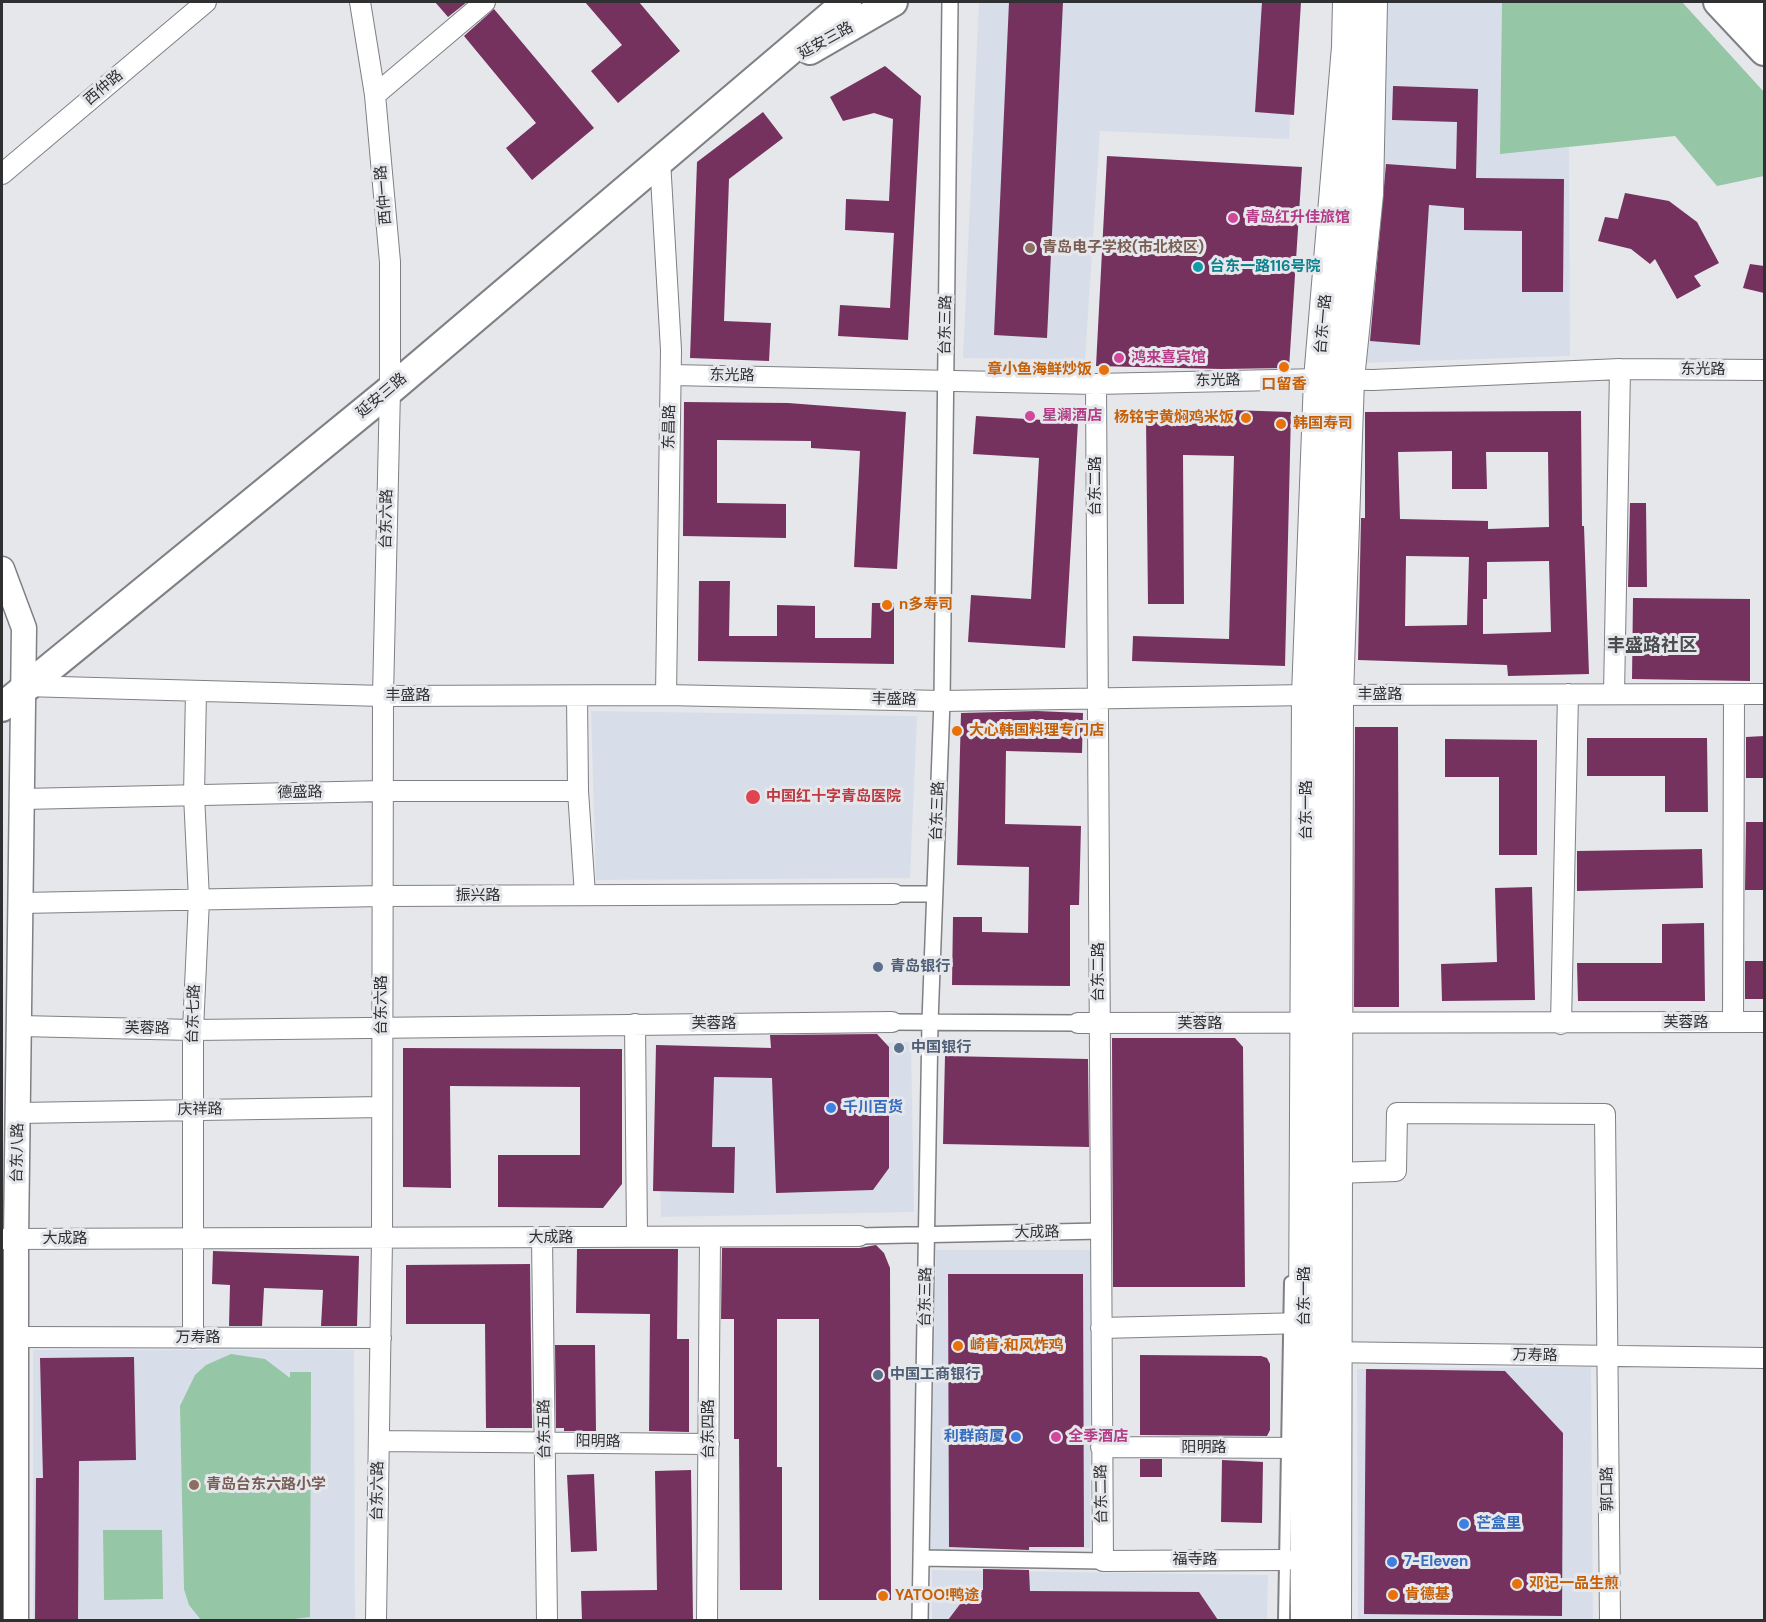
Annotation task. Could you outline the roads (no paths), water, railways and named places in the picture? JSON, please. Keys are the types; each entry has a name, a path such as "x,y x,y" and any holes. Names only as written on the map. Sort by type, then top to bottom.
{"main road":[{"name":"延安三路","path":"758,79 825,2"},
{"name":"延安三路","path":"2,707 24,686 390,390 847,2"},
{"name":"延安三路","path":"758,79 893,2"},
{"name":"台东一路","path":"1329,2 1328,97 1340,137 1313,1029 1308,1338 1335,1620"},
{"path":"1340,137 1349,2"},
{"name":"台东一路","path":"1334,379 1367,194 1371,2"},
{"path":"1718,2 1764,51"},
{"path":"1746,2 1764,22"},
{"name":"台东一路","path":"1307,1620 1298,1448 1308,1338 1335,1173 1313,1029"}],"street":[{"name":"西仲路","path":"2,174 206,2"},
{"name":"西仲一路","path":"360,2 375,95 390,262 390,390"},
{"path":"375,95 484,2"},
{"name":"台东三路","path":"920,1620 930,1022 942,701 950,2"},
{"name":"东昌路","path":"660,160 671,375 666,694"},
{"path":"1614,694 1620,369"},
{"name":"东光路","path":"671,375 1096,384 1373,380 1620,369 1764,370"},
{"name":"台东二路","path":"1096,384 1103,1561"},
{"name":"台东六路","path":"376,1620 382,1239 383,696 390,390"},
{"name":"台东八路","path":"2,569 24,628 18,1113 9,1239 16,1337 9,1589 16,1620"},
{"name":"丰盛路","path":"24,686 383,696 666,694 942,701 1322,695 1764,694"},
{"name":"台东七路","path":"193,1338 193,1030 199,899 194,795 196,691"},
{"path":"1561,1023 1568,694"},
{"path":"1733,1022 1734,694"},
{"path":"577,696 578,791 585,895"},
{"name":"德盛路","path":"23,799 383,791 578,791"},
{"name":"振兴路","path":"21,903 382,896 935,894"},
{"name":"芙蓉路","path":"20,1026 193,1030 382,1026 930,1022 1099,1023 1313,1029 1561,1023 1764,1022"},
{"path":"635,1024 637,1237"},
{"name":"庆祥路","path":"18,1113 382,1107"},
{"name":"郭口路","path":"1335,1173 1396,1171 1397,1113 1605,1114 1610,1620"},
{"name":"大成路","path":"9,1239 710,1237 1101,1232"},
{"name":"台东四路","path":"707,1620 710,1237"},
{"name":"台东五路","path":"542,1238 547,1620"},
{"name":"万寿路","path":"1101,1328 1308,1338 1606,1357 1764,1358"},
{"name":"万寿路","path":"16,1337 381,1338"},
{"name":"阳明路","path":"379,1441 709,1444"},
{"name":"阳明路","path":"1101,1448 1298,1448"},
{"path":"921,1558 1103,1561"},
{"name":"福寺路","path":"1103,1561 1287,1560"}],"lane":[{"path":"1290,1266 1308,1338"},
{"path":"1284,1620 1287,1560 1298,1448"}],"place":[{"name":"青岛红升佳旅馆","path":"1233,218"},
{"name":"青岛电子学校(市北校区)","path":"1030,248"},
{"name":"台东一路116号院","path":"1198,267"},
{"name":"鸿来喜宾馆","path":"1119,358"},
{"name":"口留香","path":"1284,367"},
{"name":"章小鱼海鲜炒饭","path":"1104,370"},
{"name":"星澜酒店","path":"1030,416"},
{"name":"杨铭宇黄焖鸡米饭","path":"1246,418"},
{"name":"韩国寿司","path":"1281,424"},
{"name":"n多寿司","path":"887,605"},
{"name":"大心韩国料理专门店","path":"957,731"},
{"name":"中国红十字青岛医院","path":"753,797"},
{"name":"青岛银行","path":"878,967"},
{"name":"中国银行","path":"899,1048"},
{"name":"千川百货","path":"831,1108"},
{"name":"崎肯·和风炸鸡","path":"958,1346"},
{"name":"中国工商银行","path":"878,1375"},
{"name":"利群商厦","path":"1016,1437"},
{"name":"全季酒店","path":"1056,1437"},
{"name":"青岛台东六路小学","path":"194,1485"},
{"name":"芒盒里","path":"1464,1524"},
{"name":"7-Eleven","path":"1392,1562"},
{"name":"邓记一品生煎","path":"1517,1584"},
{"name":"肯德基","path":"1393,1595"},
{"name":"YATOO!鸭途","path":"883,1596"}],"district":[{"name":"丰盛路社区","path":"1652,646"}]}
